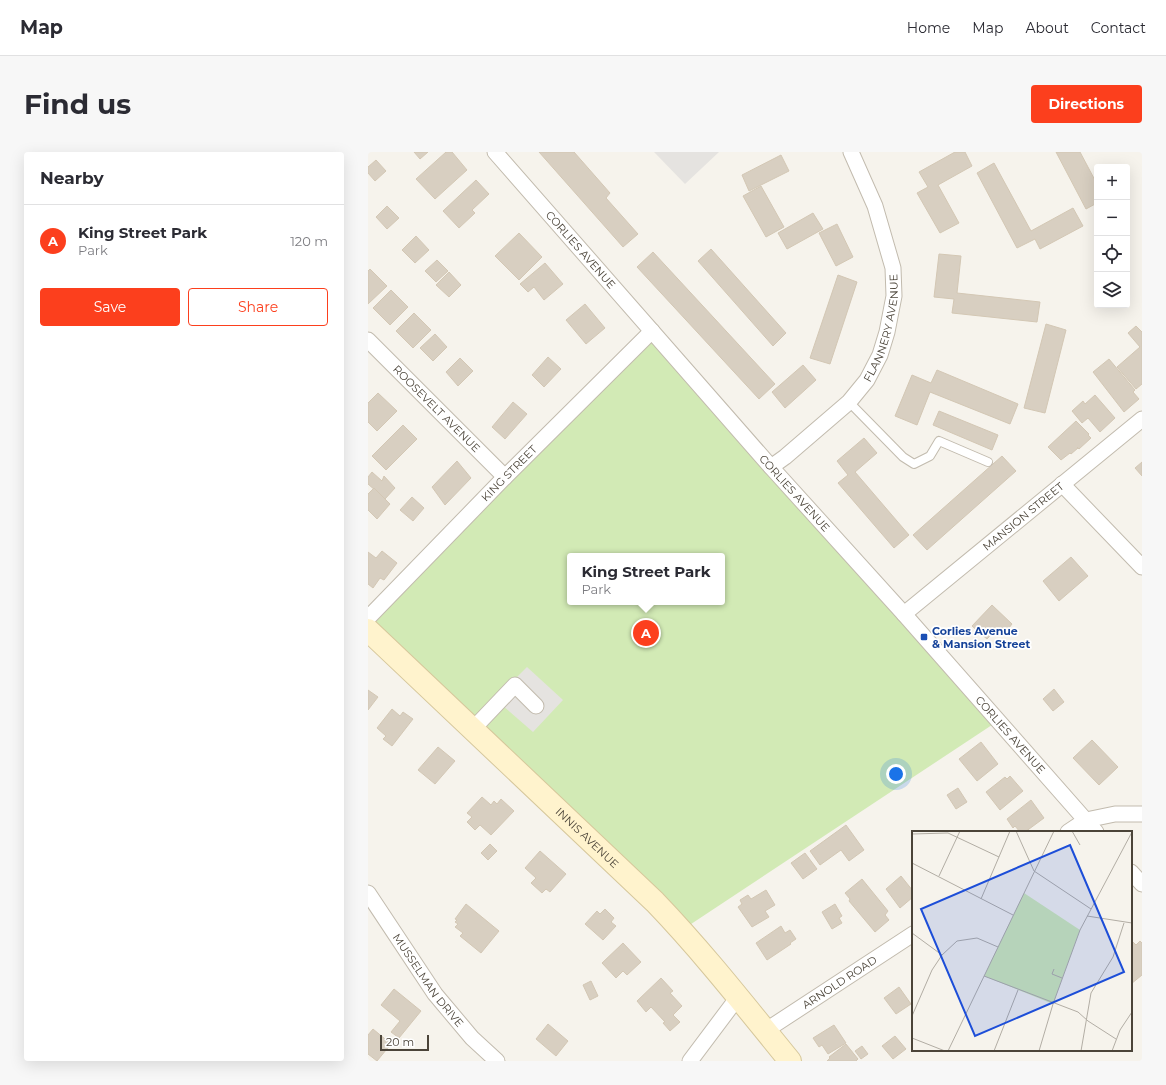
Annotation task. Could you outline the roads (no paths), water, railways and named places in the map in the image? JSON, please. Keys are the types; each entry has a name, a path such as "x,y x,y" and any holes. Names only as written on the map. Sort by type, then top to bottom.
{"main road":[{"name":"INNIS AVENUE","path":"368,630 682,930 738,996 790,1061"}],"street":[{"name":"CORLIES AVENUE","path":"495,152 771,467 904,614 1095,831"},
{"name":"FLANNERY AVENUE","path":"771,467 785,457 849,402 867,380 880,355 887,332 894,296 893,268 875,206 856,154"},
{"name":"KING STREET","path":"368,618 505,477 652,331"},
{"name":"ROOSEVELT AVENUE","path":"368,340 505,477"},
{"name":"MANSION STREET","path":"904,614 1142,419"},
{"path":"1062,484 1142,567"},
{"path":"473,729 515,685 536,706"},
{"path":"1070,831 1086,820 1115,814 1142,814"},
{"path":"1132,873 1142,884"},
{"name":"MUSSELMAN DRIVE","path":"368,893 435,994 472,1038 497,1061"},
{"name":"ARNOLD ROAD","path":"766,1031 912,935"},
{"path":"690,1061 738,996"}],"lane":[{"path":"849,402 903,457 914,464 930,456 939,442 988,462"}],"place":[{"name":"King Street Park","path":"646,633"},
{"name":"Corlies Avenue & Mansion Street","path":"924,637"}]}
